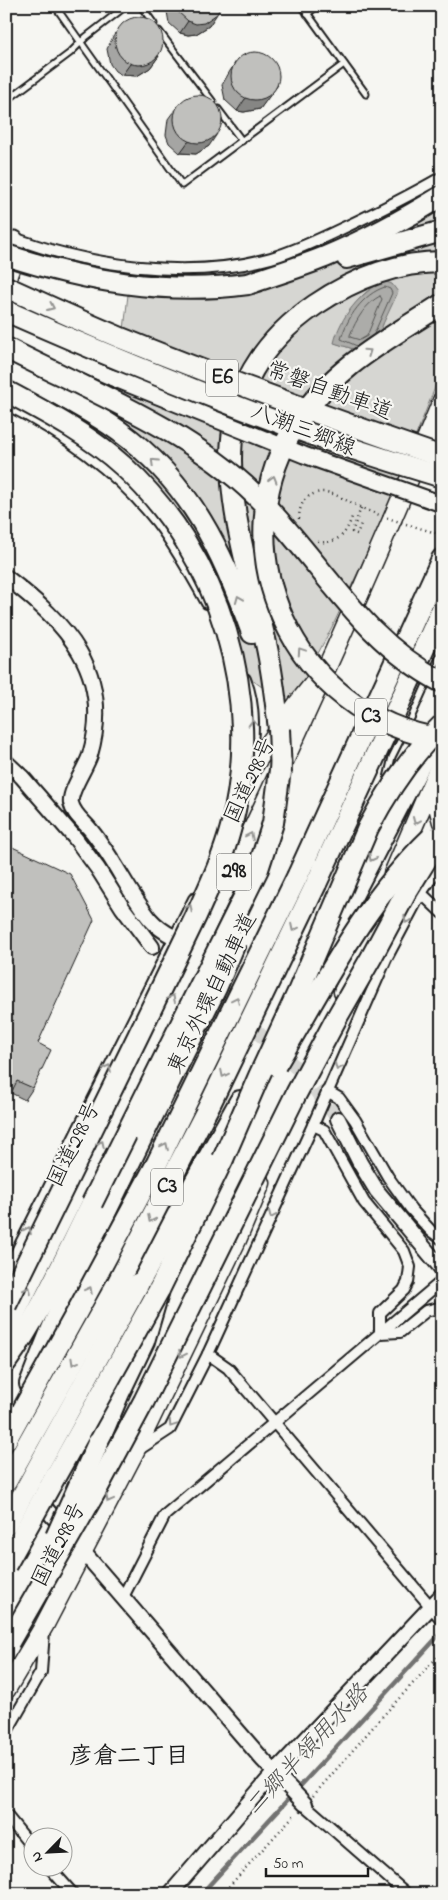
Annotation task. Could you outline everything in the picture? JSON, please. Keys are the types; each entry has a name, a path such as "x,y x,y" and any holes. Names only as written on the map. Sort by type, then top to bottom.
{"highway":[{"path":"248,284 301,267 352,245 442,196"},
{"path":"9,243 77,275 127,285 180,289 248,284 312,269 442,231"},
{"path":"16,1422 42,1350 89,1246 216,988 258,890 274,840 280,791 279,729 270,660 232,502 230,476 234,419 241,397 262,357 276,339 291,324 324,299 342,288 381,272 411,265 442,262"},
{"name":"常磐自動車道","path":"6,286 120,338 328,418 442,457"},
{"path":"442,304 356,360 310,404 287,441 279,459 268,496 264,534 268,573 273,594 291,636 316,671 347,699 382,721 421,735 442,739"},
{"name":"常磐自動車道","path":"6,311 108,356 218,400 318,437 442,477"},
{"path":"8,336 207,455 256,496 276,517 364,623 383,642 420,671 442,682"},
{"path":"6,368 119,431 154,461 183,493 195,509 213,541 235,589 265,673 279,729"},
{"path":"6,391 61,420 104,450 142,485 173,523 201,568 222,617 229,640 238,687 241,735 236,807 220,860 180,950 6,1305"},
{"name":"国道298号","path":"6,1333 227,887 330,664 442,401"},
{"name":"東京外環自動車道","path":"6,1440 156,1163 298,875 442,559"},
{"name":"東京外環自動車道","path":"6,1482 116,1286 210,1102 316,884 442,609"},
{"path":"247,775 298,703 330,664"},
{"path":"6,1525 319,959 397,799 442,723"},
{"path":"6,1565 159,1290 223,1159 372,821 400,774 442,723"},
{"name":"国道298号","path":"6,1690 44,1626 134,1453 237,1240 442,760"},
{"path":"6,1362 18,1347 48,1291 258,869 273,823 281,762"},
{"path":"442,764 437,786 437,803 442,822"},
{"path":"223,1159 330,972 364,919 409,859 442,828"},
{"path":"7,1641 98,1487 144,1401 296,1094 407,891 442,834"},
{"path":"7,1641 48,1555 119,1393 144,1341 159,1290"}],"main road":[{"path":"6,286 17,254 9,243"},
{"name":"八潮三郷線","path":"8,336 304,455 442,504"}],"street":[{"path":"9,243 78,258 132,266 186,269 224,267 270,258 309,244 406,198 442,177"},
{"path":"6,404 70,441 106,469 142,504 170,541 239,664 252,706 253,726 247,775 217,854 6,1273"},
{"path":"6,576 64,628 78,647 90,674 94,693 96,720 88,762 72,792 71,802 74,812 111,857 150,918 164,932 174,937"},
{"path":"6,762 22,777 75,838 152,947"},
{"path":"134,1453 170,1429 208,1354 313,1125 386,959 421,893 442,863"},
{"path":"421,893 442,913"},
{"path":"327,1091 339,1098 355,1120 388,1177 418,1217 431,1231 442,1239"},
{"path":"338,1120 377,1191 442,1269"},
{"path":"313,1125 324,1130 364,1202 404,1251 410,1267 408,1282 404,1290 380,1313 380,1334"},
{"path":"123,1597 165,1515 442,1281"},
{"path":"380,1334 400,1332 426,1311 442,1307"},
{"path":"208,1354 228,1368 442,1620"},
{"path":"6,1462 274,1773 305,1804 407,1894"},
{"path":"170,1894 226,1826 274,1773 442,1595"},
{"path":"6,1733 41,1672 44,1626"},
{"path":"6,1815 22,1835"},
{"path":"58,1878 72,1894"}],"lane":[{"path":"55,6 182,185 344,64"},
{"path":"6,101 70,53 80,42 126,6"},
{"path":"141,6 242,141"},
{"path":"302,6 366,94"},
{"path":"307,14 317,6"},
{"path":"397,799 388,778 392,758 442,650"}],"path":[{"path":"300,525 301,505 308,497 322,492 331,493 361,508 442,535"},
{"path":"361,508 352,532 357,534 361,524"},
{"path":"312,539 325,543 334,542 342,537 349,527 353,514"},
{"path":"222,1894 442,1652"}],"shaded area":[{"path":"442,187 442,370 381,523 334,623 290,707 248,677 189,564 109,462 130,277 205,279 278,265 327,248 399,215","holes":["371,288 383,324 376,344 362,352 335,343 349,313 358,300"]}],"water":[{"path":"384,281 392,284 398,292 376,344 363,352 334,343 341,324 352,307 367,292"}],"building":[{"path":"176,6 221,6 217,14 204,23 196,24 188,21 177,11"},
{"path":"139,17 148,19 156,24 161,32 163,41 161,50 156,58 148,63 139,65 130,63 122,58 117,50 115,41 117,32 122,24 130,19"},
{"path":"255,52 264,54 272,59 277,67 279,76 277,85 272,93 264,98 255,100 246,98 238,93 233,85 231,76 233,67 238,59 246,54"},
{"path":"198,95 207,97 215,102 220,110 222,119 220,128 215,136 207,141 198,143 189,141 181,136 176,128 174,119 176,110 181,102 189,97"},
{"path":"6,844 70,874 94,920 38,1043 51,1050 33,1088 17,1081 6,1103"}],"waterway":[{"name":"二郷半領用水路","path":"201,1894 442,1632"}],"tunnel":[{"path":"205,993 255,1030 302,1073 338,1119"}],"district":[{"name":"彦倉二丁目","path":"129,1757"}]}
